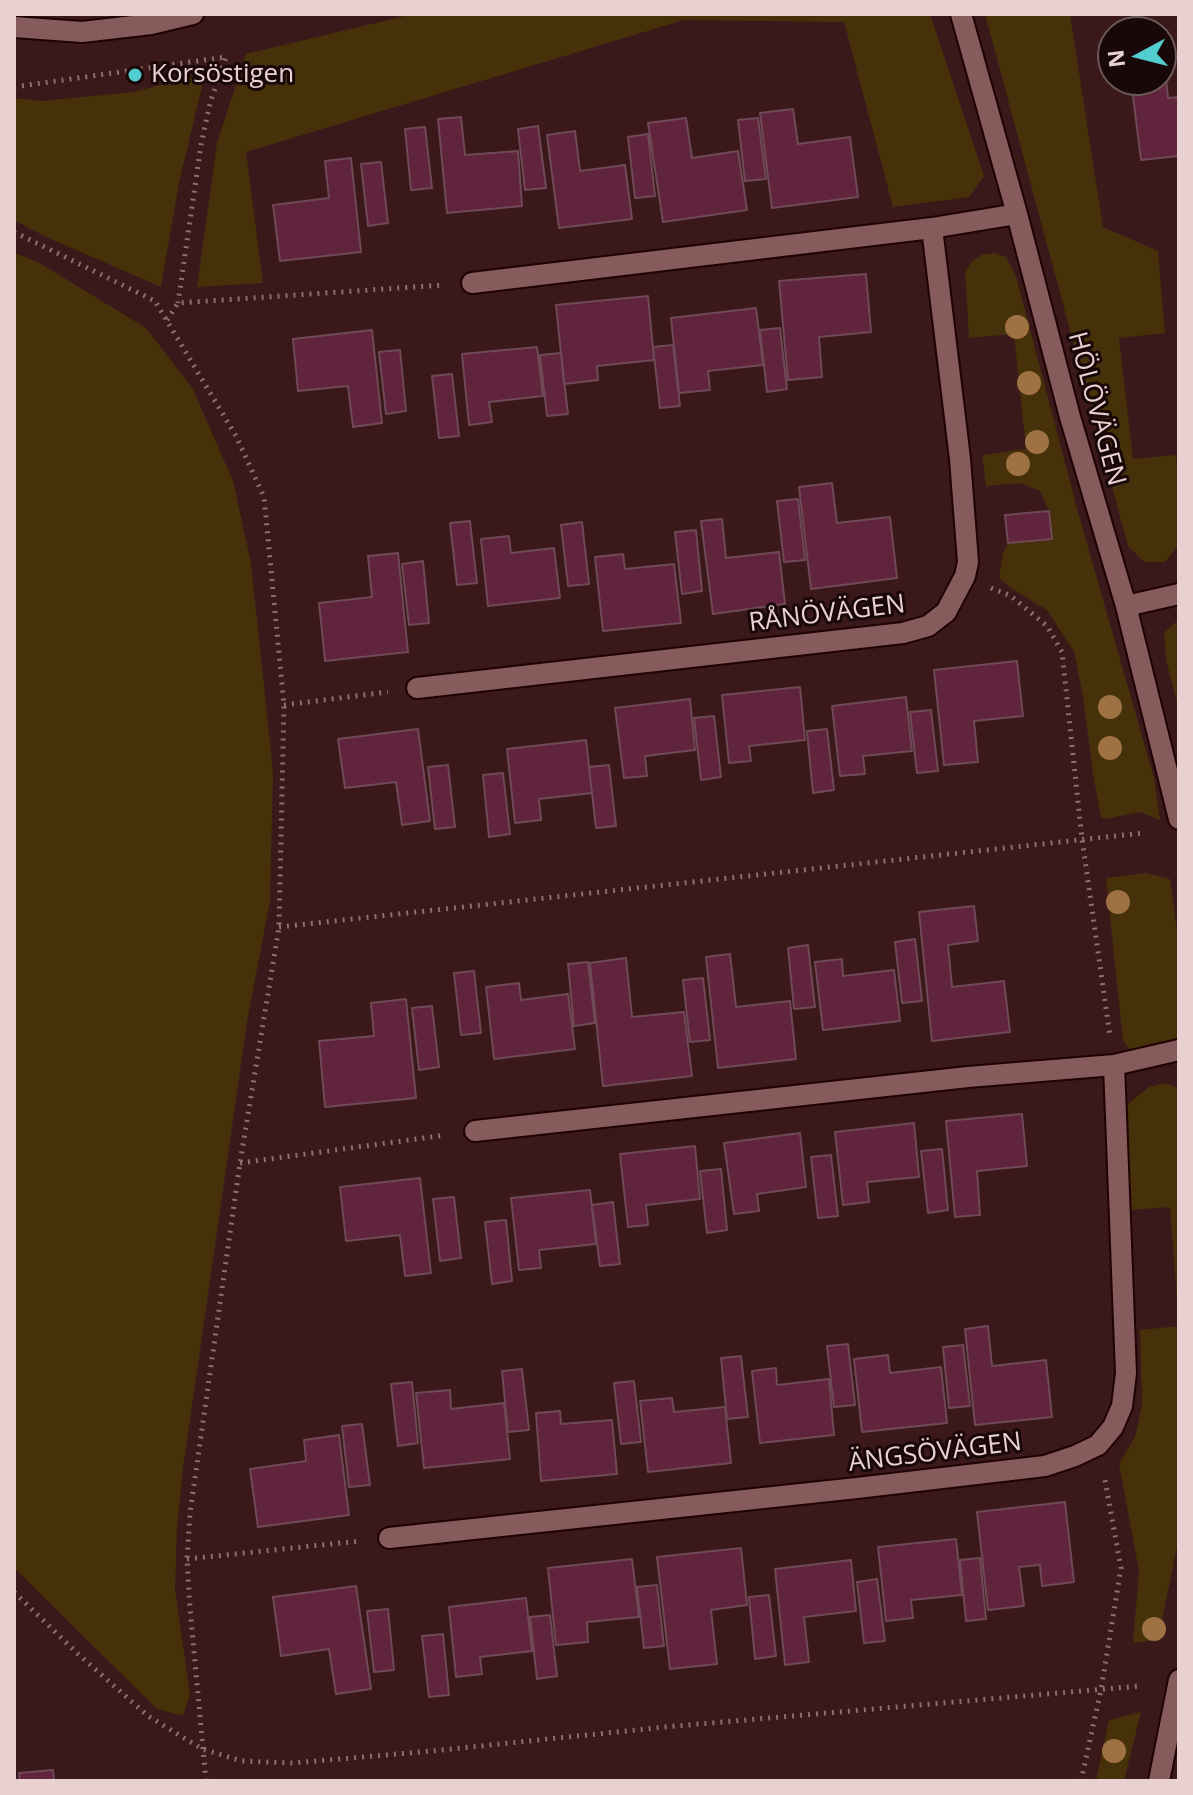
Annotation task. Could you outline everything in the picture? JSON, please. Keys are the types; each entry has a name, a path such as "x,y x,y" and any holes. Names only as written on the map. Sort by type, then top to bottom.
{"street":[{"path":"14,27 82,32 151,24 193,14"},
{"name":"HÖLÖVÄGEN","path":"961,14 1070,417 1126,606 1179,819"},
{"path":"472,283 932,228 1017,214"},
{"name":"RÅNÖVÄGEN","path":"417,688 903,633 928,626 946,612 965,576 968,562 960,459 932,228"},
{"path":"1126,606 1179,594"},
{"path":"475,1131 968,1077 1114,1065 1179,1050"},
{"path":"1098,1445 1113,1427 1122,1406 1126,1373 1114,1065"},
{"name":"ÄNGSÖVÄGEN","path":"389,1538 1045,1466 1098,1445"},
{"path":"1159,1781 1179,1680"}],"path":[{"path":"14,87 226,57 210,103 201,145 178,303 167,320"},
{"path":"14,232 155,301 236,436 264,497 284,705 279,927 240,1163 190,1513 187,1559 206,1781"},
{"path":"178,303 472,283"},
{"path":"965,576 1011,596 1047,626 1062,652 1082,839 1114,1065"},
{"path":"284,705 417,688"},
{"path":"279,927 1143,833"},
{"path":"240,1163 475,1131"},
{"path":"1081,1781 1101,1690 1121,1568 1098,1445"},
{"path":"187,1559 389,1538"},
{"path":"14,1592 148,1716 202,1749 242,1761 293,1763 1140,1686"}],"shaded area":[{"path":"413,14 930,14 984,176 969,197 893,207 844,22 684,20 246,152 263,283 197,287 217,143 246,54"},
{"path":"985,14 1070,14 1103,227 1158,251 1165,333 1119,338 1133,459 1176,455 1179,545 1165,562 1144,562 1128,546"},
{"path":"205,74 179,183 161,287 14,220 14,98 42,101 133,92"},
{"path":"14,253 38,262 146,328 193,389 233,481 251,563 273,771 270,901 247,1022 183,1469 175,1590 190,1695 183,1716 157,1709 14,1568"},
{"path":"994,253 1006,257 1016,276 1078,512 1154,778 1160,820 1140,812 1105,819 1101,817 1074,652 1047,610 999,578 1008,543 1052,538 1049,511 1040,491 1020,483 986,486 982,455 1026,449 1014,334 969,338 965,272 972,261 981,255"},
{"path":"1179,619 1179,710 1166,660 1164,633"},
{"path":"1146,873 1170,879 1179,944 1179,1037 1172,1043 1131,1050 1123,1041 1106,878"},
{"path":"1164,1083 1179,1088 1179,1326 1170,1207 1130,1210 1128,1104 1149,1087"},
{"path":"1179,1326 1179,1537 1158,1640 1133,1643 1139,1571 1119,1464 1135,1437 1142,1405 1140,1330"},
{"path":"1141,1712 1124,1781 1096,1781 1109,1720"}],"building":[{"path":"1133,96 1179,97 1179,156 1141,160"},
{"path":"793,109 798,144 850,137 858,197 772,208 760,113"},
{"path":"461,117 465,155 518,151 522,206 447,213 438,119"},
{"path":"686,118 692,158 738,151 747,210 663,222 648,123"},
{"path":"758,118 766,179 745,181 738,120"},
{"path":"538,126 546,188 525,190 518,129"},
{"path":"425,127 432,188 411,190 405,129"},
{"path":"575,131 580,171 625,165 632,219 559,228 547,135"},
{"path":"648,134 655,196 635,198 628,137"},
{"path":"351,158 361,252 280,261 273,205 329,198 325,161"},
{"path":"381,162 388,223 368,226 361,164"},
{"path":"866,274 871,332 819,337 822,377 788,380 779,281"},
{"path":"648,296 654,360 597,366 598,380 564,384 556,305"},
{"path":"756,308 763,365 708,371 710,390 679,393 671,318"},
{"path":"780,328 787,389 767,392 760,330"},
{"path":"372,330 382,423 353,427 348,386 298,391 293,339"},
{"path":"673,345 680,406 660,408 653,347"},
{"path":"537,347 543,396 489,402 492,422 469,425 462,354"},
{"path":"400,350 406,411 386,414 379,352"},
{"path":"561,353 568,414 547,416 540,355"},
{"path":"452,374 459,436 439,438 432,376"},
{"path":"832,483 837,523 890,517 897,578 811,589 799,487"},
{"path":"798,499 805,560 784,562 777,501"},
{"path":"1049,511 1052,539 1008,543 1005,515"},
{"path":"722,519 726,558 779,552 785,604 713,614 701,521"},
{"path":"470,521 477,583 457,585 450,523"},
{"path":"582,522 589,584 568,586 561,525"},
{"path":"696,530 702,591 682,594 675,532"},
{"path":"509,536 511,553 554,548 560,598 488,606 481,539"},
{"path":"398,553 408,652 325,661 319,603 372,597 368,556"},
{"path":"623,554 625,569 674,564 681,623 603,631 595,557"},
{"path":"423,561 429,623 409,625 402,564"},
{"path":"1017,661 1023,716 974,721 978,762 944,765 934,670"},
{"path":"800,687 805,740 749,746 751,761 729,763 722,695"},
{"path":"906,697 912,751 863,756 865,774 840,776 832,706"},
{"path":"690,699 695,750 645,756 647,776 624,778 615,708"},
{"path":"931,710 938,771 917,773 910,712"},
{"path":"714,716 721,777 701,780 694,718"},
{"path":"418,729 430,821 402,825 396,782 345,788 338,739"},
{"path":"827,729 834,790 813,793 807,731"},
{"path":"586,740 592,793 539,799 541,820 515,823 507,749"},
{"path":"448,765 455,827 435,829 428,767"},
{"path":"609,765 616,826 596,828 589,767"},
{"path":"503,773 510,834 489,837 483,775"},
{"path":"974,906 978,941 948,945 952,987 1004,981 1010,1032 932,1041 919,912"},
{"path":"915,939 922,1001 902,1003 895,942"},
{"path":"808,945 815,1007 794,1009 788,948"},
{"path":"730,954 736,1007 790,1001 796,1059 718,1068 706,957"},
{"path":"626,958 632,1017 684,1012 692,1076 603,1086 590,963"},
{"path":"842,959 843,976 894,970 900,1021 823,1030 815,962"},
{"path":"588,962 595,1023 574,1026 568,964"},
{"path":"474,971 481,1033 461,1035 454,973"},
{"path":"703,978 710,1040 690,1042 683,980"},
{"path":"519,983 521,1000 568,994 575,1049 494,1059 486,987"},
{"path":"406,999 416,1098 325,1107 319,1041 374,1036 371,1003"},
{"path":"432,1006 439,1067 419,1070 412,1008"},
{"path":"1022,1114 1027,1166 977,1171 980,1215 955,1217 946,1121"},
{"path":"914,1123 919,1177 867,1182 869,1202 843,1205 835,1132"},
{"path":"800,1133 806,1187 757,1194 759,1211 734,1214 724,1143"},
{"path":"695,1146 700,1199 646,1205 648,1225 628,1227 620,1154"},
{"path":"942,1149 948,1210 928,1213 921,1151"},
{"path":"831,1155 838,1216 818,1218 811,1157"},
{"path":"721,1169 727,1230 707,1233 700,1171"},
{"path":"420,1178 431,1273 405,1276 400,1235 346,1241 340,1187"},
{"path":"590,1190 596,1244 539,1250 541,1268 519,1270 511,1198"},
{"path":"454,1197 461,1258 440,1261 433,1199"},
{"path":"613,1202 620,1264 600,1266 592,1205"},
{"path":"506,1220 512,1281 492,1284 485,1222"},
{"path":"988,1326 992,1366 1046,1360 1052,1417 975,1425 965,1329"},
{"path":"848,1344 855,1405 834,1407 827,1346"},
{"path":"963,1345 970,1406 949,1408 943,1347"},
{"path":"888,1355 890,1373 941,1367 947,1423 862,1432 854,1359"},
{"path":"741,1356 748,1417 727,1419 721,1358"},
{"path":"776,1368 777,1385 829,1379 834,1435 760,1443 752,1371"},
{"path":"522,1369 529,1430 508,1432 502,1371"},
{"path":"634,1381 641,1442 621,1444 614,1383"},
{"path":"412,1382 418,1443 398,1446 391,1384"},
{"path":"450,1390 451,1409 504,1403 510,1459 424,1468 416,1393"},
{"path":"672,1398 674,1412 725,1407 731,1463 648,1472 640,1401"},
{"path":"560,1411 561,1424 612,1420 617,1474 541,1481 536,1413"},
{"path":"362,1424 370,1485 349,1487 342,1426"},
{"path":"339,1435 349,1515 258,1527 250,1469 306,1461 304,1440"},
{"path":"1065,1502 1074,1582 1042,1586 1040,1565 1019,1567 1024,1606 988,1610 977,1512"},
{"path":"956,1539 962,1595 911,1600 913,1618 886,1621 878,1547"},
{"path":"741,1548 747,1605 711,1610 717,1664 670,1669 657,1557"},
{"path":"980,1558 986,1619 966,1621 960,1560"},
{"path":"632,1559 639,1617 587,1622 588,1642 556,1645 548,1568"},
{"path":"851,1560 856,1611 804,1617 809,1662 785,1665 775,1569"},
{"path":"877,1579 885,1641 864,1643 857,1582"},
{"path":"657,1585 664,1646 644,1648 637,1587"},
{"path":"356,1586 371,1689 336,1694 329,1649 281,1656 273,1597"},
{"path":"769,1595 776,1656 755,1659 749,1597"},
{"path":"526,1598 532,1651 480,1657 482,1674 456,1677 449,1607"},
{"path":"388,1609 394,1670 374,1672 367,1611"},
{"path":"550,1615 557,1676 537,1679 530,1617"},
{"path":"443,1634 449,1695 429,1697 422,1636"},
{"path":"53,1770 54,1781 20,1781 19,1773"}],"place":[{"name":"Korsöstigen","path":"135,75"}]}
